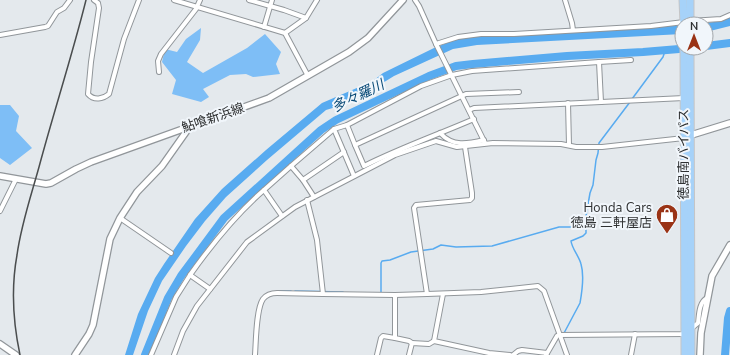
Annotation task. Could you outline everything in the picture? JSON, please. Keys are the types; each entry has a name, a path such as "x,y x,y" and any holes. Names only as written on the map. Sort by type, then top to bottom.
{"highway":[{"path":"683,0 686,16"},
{"path":"688,16 690,0"},
{"name":"徳島南バイパス","path":"687,57 684,98 687,137 691,355"},
{"name":"徳島南バイパス","path":"685,355 687,57"}],"main road":[{"name":"鮎喰新浜線","path":"0,176 40,184 51,183 76,168 91,162 187,127 259,103 360,45 403,0"},
{"path":"687,137 730,122"},
{"path":"75,355 93,326 110,239 120,218 137,192 162,166 186,132 187,127"},
{"path":"700,355 701,333 712,276 730,245"},
{"path":"0,344 9,353 16,355"}],"street":[{"path":"0,35 48,26 54,15 64,8 70,0"},
{"path":"94,0 98,2 99,8 88,94 91,98 95,99 107,96 109,94 124,40 139,0"},
{"path":"174,0 285,33 308,76"},
{"path":"159,72 158,61 161,54 197,8 200,0"},
{"path":"249,0 306,18"},
{"path":"264,26 272,0"},
{"path":"285,33 306,18 317,0"},
{"path":"415,0 485,142"},
{"path":"565,0 573,30"},
{"path":"714,20 721,19 730,15"},
{"path":"437,44 469,35 674,24"},
{"path":"151,355 176,297 212,244 264,190 334,129 347,125 421,86 452,74 488,69 631,60"},
{"path":"599,62 601,102"},
{"path":"355,145 466,94 519,92"},
{"path":"469,110 474,108 684,98"},
{"path":"568,104 569,145"},
{"path":"347,125 364,166 398,149 440,134 474,119"},
{"path":"334,129 354,176"},
{"path":"440,134 456,144 485,142 560,144 594,147 687,137"},
{"path":"174,355 183,331 194,310 247,242 295,206 390,158 432,142 441,142 453,146 465,147 485,142"},
{"path":"427,294 414,208 416,205 470,200 472,198 465,147"},
{"path":"302,180 344,152"},
{"path":"291,166 314,197"},
{"path":"0,211 16,179"},
{"path":"264,190 282,216"},
{"path":"307,200 317,240 323,294"},
{"path":"120,218 171,253"},
{"path":"190,275 210,289"},
{"path":"255,355 256,330 262,301 270,293 395,295 443,294 538,286 544,291 559,335 568,355"},
{"path":"434,341 443,294"},
{"path":"395,295 395,338"},
{"path":"513,355 522,350 547,354 559,335 685,334 698,323 702,302 707,298"},
{"path":"631,355 635,334"},
{"path":"377,355 381,338 383,336 409,341 412,343 429,344 434,341 489,354 510,355"},
{"path":"409,355 412,343"}],"shaded area":[{"path":"201,28 200,40 187,62 203,73 247,48 265,34 281,52 276,64 280,74 253,77 246,74 230,75 203,89 209,97 201,102 172,94 176,80 162,62 165,49 177,52 186,39"},
{"path":"0,105 10,105 19,116 16,131 32,148 10,165 0,158"}],"water":[{"path":"730,17 730,26 714,30 714,22"},
{"path":"674,25 674,34 477,45 453,49 394,76 373,89 336,107 326,110 226,197 205,221 162,281 148,311 133,355 125,355 138,314 155,278 195,219 222,189 322,103 373,81 383,73 434,48 457,39 481,36"}],"waterway":[{"name":"多々羅川","path":"714,45 730,43"},
{"name":"多々羅川","path":"145,355 168,298 181,276 224,218 321,130 336,120 429,76 456,66 567,56 674,49"},
{"path":"632,99 663,57 665,51"},
{"path":"563,335 580,303 582,268 571,241 583,236 586,233 586,216 593,185 599,143 630,102"},
{"path":"381,293 382,261 390,260 411,252 433,249 441,245 456,247 492,246 559,227 586,229"},
{"path":"279,291 291,291"},
{"path":"295,291 343,292"},
{"path":"725,355 730,311"}],"railway":[{"path":"20,355 14,318 13,292 15,267 21,233 86,0"}],"place":[{"name":"Honda Cars 徳島 三軒屋店","path":"667,234"}]}
